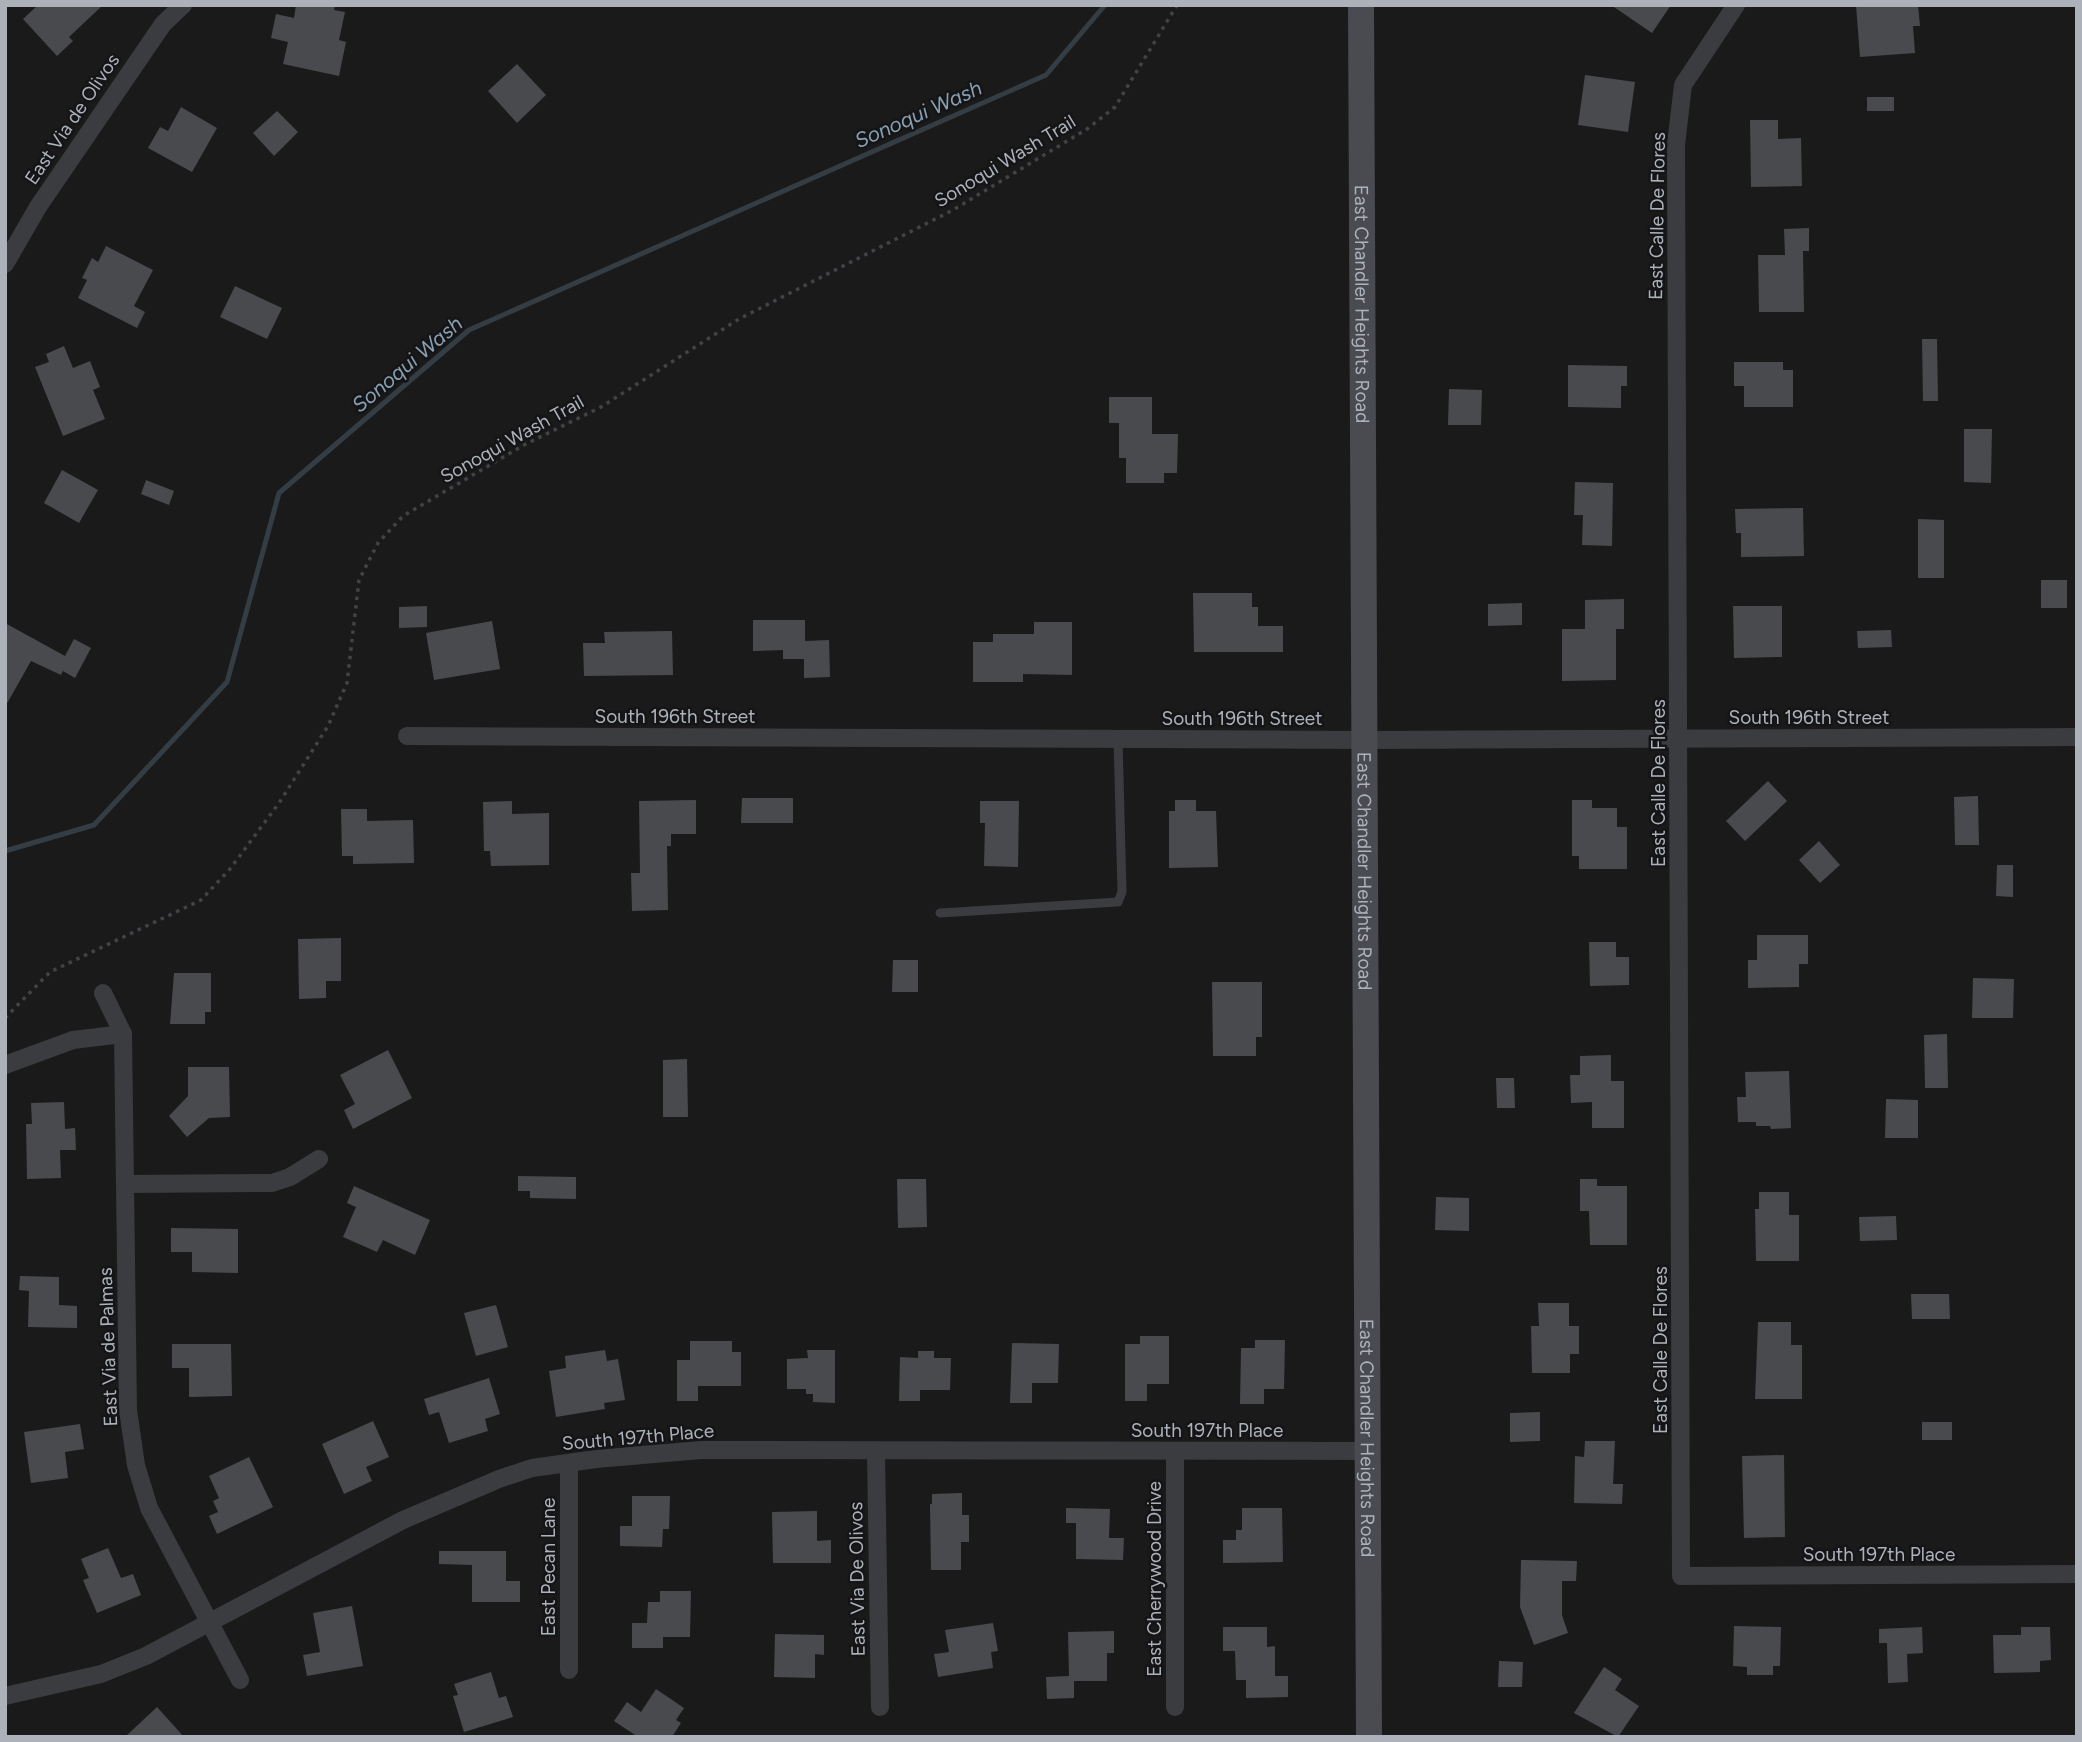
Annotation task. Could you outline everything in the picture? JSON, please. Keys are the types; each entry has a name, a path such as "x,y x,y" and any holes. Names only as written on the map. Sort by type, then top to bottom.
{"main road":[{"name":"East Chandler Heights Road","path":"1362,5 1369,1737"}],"street":[{"name":"East Via de Olivos","path":"5,264 38,207 163,23 183,5"},
{"name":"East Calle De Flores","path":"1681,1576 1676,145 1683,85 1736,5"},
{"name":"South 196th Street","path":"407,736 1366,740 2077,737"},
{"name":"East Via de Palmas","path":"103,993 123,1034 128,1410 136,1465 149,1508 240,1679"},
{"path":"5,1065 73,1040 123,1034"},
{"path":"126,1184 272,1182 290,1177 319,1159"},
{"name":"South 197th Place","path":"5,1696 101,1674 146,1656 451,1497 532,1468 701,1450 1368,1451"},
{"name":"East Via De Olivos","path":"876,1451 880,1707"},
{"name":"East Cherrywood Drive","path":"1175,1451 1175,1707"},
{"name":"East Pecan Lane","path":"569,1463 569,1671"},
{"name":"South 197th Place","path":"1681,1576 2077,1574"}],"lane":[{"path":"940,913 1118,902 1122,892 1118,738"}],"path":[{"name":"Sonoqui Wash Trail","path":"5,1018 50,972 201,900 230,869 279,803 328,726 347,683 359,580 378,543 403,516 524,445 601,407 739,319 953,210 1087,129 1115,107 1177,5"}],"building":[{"path":"38,5 103,5 69,37 73,41 57,56 23,19"},
{"path":"296,5 335,5 334,10 345,12 339,40 346,42 339,76 283,64 288,42 271,38 276,14 294,18"},
{"path":"1611,5 1671,5 1652,33"},
{"path":"1856,5 1918,5 1920,26 1913,26 1915,53 1860,57"},
{"path":"517,64 546,95 517,123 488,91"},
{"path":"1585,75 1635,82 1628,132 1578,125"},
{"path":"1867,97 1894,97 1894,111 1867,111"},
{"path":"181,107 217,128 192,172 148,148 160,127 168,131"},
{"path":"277,111 298,132 274,156 253,133"},
{"path":"1750,120 1778,120 1778,139 1801,138 1802,186 1751,187"},
{"path":"1809,228 1809,251 1803,251 1804,312 1759,312 1758,255 1785,255 1784,229"},
{"path":"106,246 153,270 134,306 145,312 137,328 78,298 87,280 82,278 92,258 98,262"},
{"path":"235,286 282,308 267,339 220,317"},
{"path":"1922,339 1937,339 1938,401 1923,401"},
{"path":"64,346 73,368 90,361 100,387 93,390 105,419 63,436 35,367 49,362 46,354"},
{"path":"1734,362 1783,362 1783,370 1793,370 1793,407 1744,407 1744,386 1734,386"},
{"path":"1568,365 1627,366 1627,386 1621,386 1621,408 1568,407"},
{"path":"1449,389 1482,390 1481,425 1448,425"},
{"path":"1109,397 1152,397 1152,434 1178,434 1177,473 1164,473 1164,483 1126,483 1126,458 1119,458 1119,423 1109,423"},
{"path":"1964,429 1992,429 1991,483 1964,482"},
{"path":"62,470 98,490 79,523 44,503"},
{"path":"146,480 174,491 169,505 141,494"},
{"path":"1575,482 1613,483 1612,546 1582,545 1583,515 1574,515"},
{"path":"1803,508 1804,556 1741,557 1741,533 1736,533 1735,509"},
{"path":"1918,519 1944,520 1944,578 1918,578"},
{"path":"2041,580 2067,580 2067,608 2041,608"},
{"path":"1193,593 1252,593 1252,607 1258,607 1258,626 1283,626 1283,652 1194,652"},
{"path":"1624,599 1624,629 1616,629 1616,680 1562,681 1562,629 1585,629 1585,600"},
{"path":"1522,603 1522,625 1488,626 1488,604"},
{"path":"427,606 427,627 399,628 399,607"},
{"path":"1733,606 1782,606 1782,657 1734,658"},
{"path":"753,620 805,620 805,641 829,640 830,677 804,678 804,659 783,659 783,650 753,651"},
{"path":"492,621 500,669 434,680 426,633"},
{"path":"1034,622 1072,622 1072,675 1023,674 1023,682 973,682 973,642 993,642 993,634 1034,634"},
{"path":"5,623 65,656 74,639 91,648 75,678 63,671 61,675 31,661 5,707"},
{"path":"1891,630 1892,647 1858,648 1857,631"},
{"path":"672,631 673,675 584,676 583,643 605,643 604,632"},
{"path":"1768,781 1787,801 1745,841 1726,821"},
{"path":"1978,796 1979,845 1955,845 1954,797"},
{"path":"742,798 793,798 793,823 741,823"},
{"path":"696,800 696,834 671,834 671,846 667,846 668,910 632,911 631,873 640,873 639,801"},
{"path":"1175,800 1196,800 1196,811 1216,811 1218,867 1169,868 1169,811 1175,811"},
{"path":"1572,800 1592,800 1592,808 1617,808 1617,827 1627,827 1627,869 1579,869 1579,856 1572,856"},
{"path":"512,801 512,814 549,813 549,865 491,866 490,851 484,851 483,802"},
{"path":"980,801 1019,801 1018,867 984,866 985,823 980,823"},
{"path":"341,809 367,809 367,821 413,820 414,863 353,864 353,856 342,856"},
{"path":"1819,841 1840,865 1820,883 1799,860"},
{"path":"1997,865 2013,865 2013,897 1996,896"},
{"path":"1757,935 1808,935 1808,964 1799,964 1799,987 1748,988 1748,960 1757,960"},
{"path":"341,938 341,981 326,981 326,998 299,999 298,939"},
{"path":"1589,942 1616,942 1616,957 1629,957 1629,985 1590,986"},
{"path":"893,960 918,960 918,992 892,992"},
{"path":"174,973 211,973 211,1012 205,1012 205,1024 170,1024"},
{"path":"1973,978 2014,979 2013,1018 1972,1018"},
{"path":"1212,982 1262,982 1262,1037 1256,1037 1256,1056 1213,1056"},
{"path":"1947,1034 1948,1088 1925,1088 1924,1035"},
{"path":"388,1050 412,1098 353,1129 344,1110 355,1104 340,1075"},
{"path":"1611,1055 1611,1081 1624,1081 1624,1128 1592,1128 1592,1102 1571,1103 1570,1075 1580,1075 1580,1056"},
{"path":"687,1059 688,1117 663,1117 663,1060"},
{"path":"188,1067 229,1067 230,1117 209,1118 187,1137 169,1116 188,1096"},
{"path":"1789,1071 1791,1128 1771,1129 1770,1126 1756,1126 1756,1122 1738,1122 1737,1097 1746,1097 1745,1072"},
{"path":"1496,1078 1514,1078 1515,1108 1497,1108"},
{"path":"1886,1099 1918,1100 1918,1138 1885,1138"},
{"path":"64,1102 65,1129 75,1128 76,1150 60,1150 61,1178 27,1179 26,1124 32,1124 31,1103"},
{"path":"518,1176 576,1177 576,1199 530,1198 530,1191 518,1191"},
{"path":"897,1179 926,1179 927,1227 898,1228"},
{"path":"1580,1179 1597,1179 1597,1186 1627,1186 1627,1245 1590,1245 1589,1211 1580,1211"},
{"path":"354,1186 430,1220 415,1255 383,1240 377,1252 343,1237 356,1207 347,1203"},
{"path":"1759,1192 1789,1192 1789,1215 1799,1215 1799,1261 1756,1261 1755,1209 1759,1209"},
{"path":"1436,1197 1469,1198 1469,1231 1435,1230"},
{"path":"1896,1216 1897,1240 1860,1241 1859,1217"},
{"path":"171,1228 238,1229 238,1273 192,1272 192,1252 171,1252"},
{"path":"20,1276 59,1277 59,1305 77,1306 77,1328 28,1327 29,1291 19,1290"},
{"path":"1911,1294 1949,1294 1950,1319 1912,1319"},
{"path":"1538,1303 1569,1303 1569,1326 1579,1326 1579,1354 1570,1354 1570,1373 1532,1373 1531,1326 1539,1326"},
{"path":"496,1305 508,1347 476,1356 464,1313"},
{"path":"1758,1322 1791,1322 1791,1345 1802,1345 1802,1399 1755,1399"},
{"path":"1140,1336 1169,1336 1169,1384 1147,1384 1147,1401 1125,1401 1125,1344 1140,1344"},
{"path":"1255,1340 1285,1340 1284,1389 1264,1389 1264,1404 1240,1404 1241,1348 1255,1348"},
{"path":"690,1341 732,1341 732,1352 741,1352 741,1386 698,1386 698,1401 677,1401 677,1360 690,1360"},
{"path":"1012,1343 1059,1344 1058,1383 1032,1383 1032,1403 1010,1403"},
{"path":"172,1344 231,1344 232,1396 189,1397 189,1368 172,1368"},
{"path":"605,1350 607,1361 618,1359 625,1400 604,1403 605,1409 556,1417 549,1371 566,1368 565,1356"},
{"path":"807,1350 835,1350 835,1403 813,1402 813,1394 806,1394 806,1389 787,1389 787,1359 808,1358"},
{"path":"918,1351 934,1351 934,1358 951,1358 950,1390 920,1390 920,1401 899,1401 900,1357 918,1358"},
{"path":"489,1378 500,1414 485,1419 488,1431 449,1443 439,1412 429,1415 424,1399"},
{"path":"1540,1412 1540,1441 1510,1442 1510,1413"},
{"path":"373,1421 389,1457 366,1467 372,1481 344,1494 322,1444"},
{"path":"1922,1422 1952,1422 1952,1440 1922,1440"},
{"path":"80,1424 84,1449 65,1452 68,1478 31,1483 24,1432"},
{"path":"1585,1441 1615,1441 1613,1484 1623,1484 1622,1504 1574,1503 1575,1456 1584,1457"},
{"path":"1784,1455 1785,1537 1744,1538 1742,1456"},
{"path":"249,1457 273,1507 217,1534 209,1516 218,1512 213,1501 219,1498 209,1476"},
{"path":"962,1493 962,1515 969,1515 969,1542 961,1542 961,1570 931,1570 932,1494"},
{"path":"632,1496 670,1496 669,1529 663,1529 662,1547 620,1546 620,1526 632,1526"},
{"path":"1066,1508 1110,1509 1109,1538 1124,1538 1123,1560 1076,1559 1076,1523 1066,1523"},
{"path":"1242,1508 1282,1508 1283,1562 1223,1563 1223,1540 1236,1540 1236,1530 1242,1530"},
{"path":"817,1511 817,1541 831,1540 831,1563 773,1563 772,1512"},
{"path":"108,1548 121,1578 133,1574 141,1595 97,1613 83,1580 89,1578 81,1559"},
{"path":"439,1551 506,1551 506,1581 520,1581 520,1602 472,1602 472,1565 439,1564"},
{"path":"1521,1560 1577,1561 1576,1581 1562,1581 1562,1615 1568,1633 1534,1645 1520,1607"},
{"path":"660,1591 691,1591 690,1637 663,1637 663,1648 632,1648 632,1623 647,1623 648,1602 660,1602"},
{"path":"352,1606 363,1666 307,1676 303,1655 320,1652 313,1613"},
{"path":"993,1623 998,1651 991,1652 993,1668 938,1677 934,1654 949,1652 945,1630"},
{"path":"1734,1626 1781,1627 1780,1666 1773,1666 1773,1675 1747,1675 1747,1667 1733,1666"},
{"path":"1223,1627 1267,1627 1267,1647 1275,1646 1275,1676 1288,1676 1288,1697 1246,1698 1246,1680 1236,1680 1235,1651 1223,1651"},
{"path":"1922,1627 1923,1653 1907,1654 1908,1682 1888,1683 1887,1643 1879,1643 1879,1629"},
{"path":"2021,1627 2050,1627 2051,1660 2040,1661 2040,1672 1994,1673 1993,1635 2021,1635"},
{"path":"1114,1631 1114,1653 1107,1653 1107,1681 1074,1681 1074,1698 1047,1699 1046,1677 1069,1676 1068,1632"},
{"path":"775,1634 824,1635 824,1655 815,1654 815,1678 774,1677"},
{"path":"1499,1661 1523,1662 1522,1687 1498,1687"},
{"path":"1604,1667 1622,1679 1615,1690 1639,1706 1618,1737 1574,1713"},
{"path":"491,1672 499,1698 506,1696 513,1717 464,1732 453,1696 458,1695 454,1684"},
{"path":"656,1689 684,1708 676,1720 681,1723 672,1737 638,1737 614,1721 627,1702 641,1712"},
{"path":"157,1707 184,1737 125,1737"}],"waterway":[{"name":"Sonoqui Wash","path":"5,851 94,825 227,682 279,493 469,330 1046,75 1105,5"}]}
